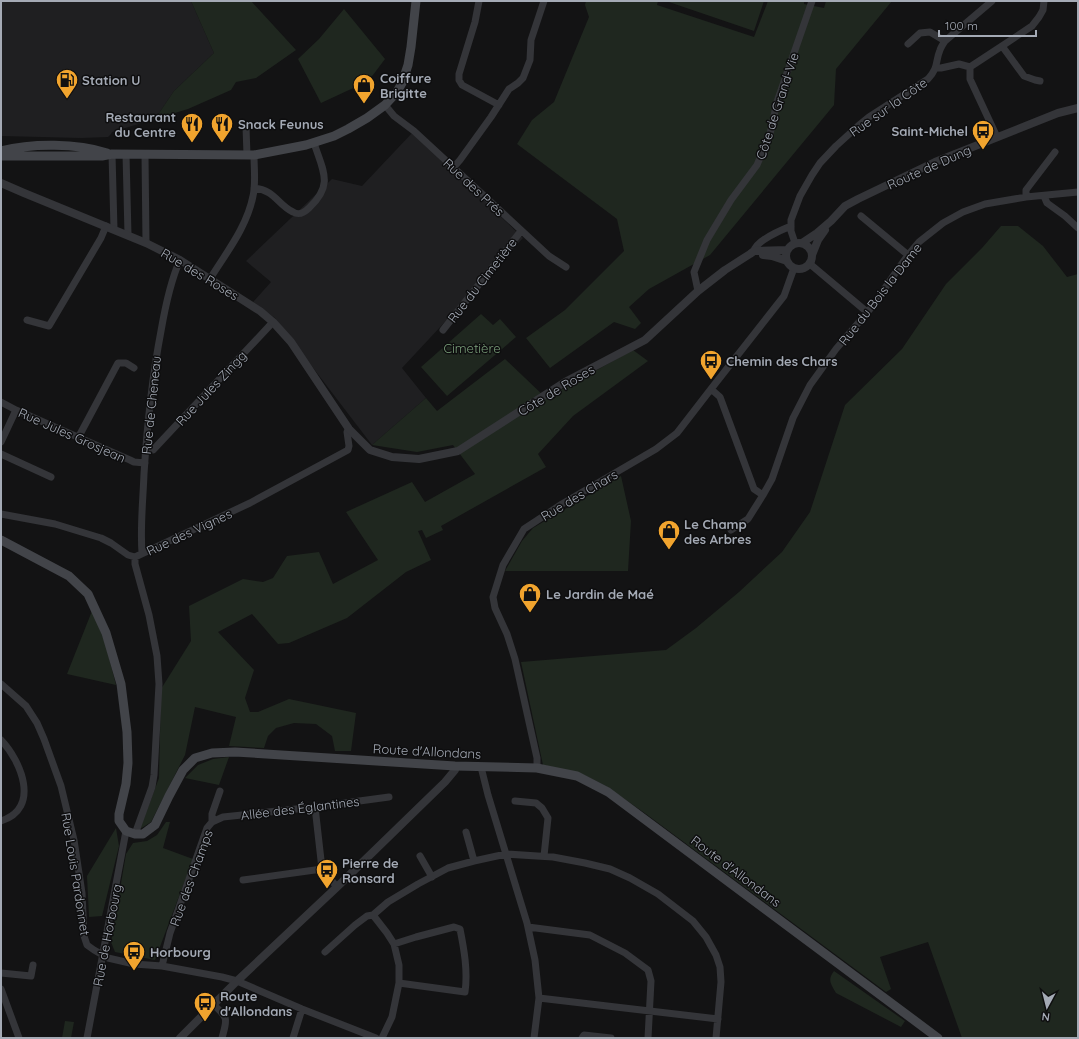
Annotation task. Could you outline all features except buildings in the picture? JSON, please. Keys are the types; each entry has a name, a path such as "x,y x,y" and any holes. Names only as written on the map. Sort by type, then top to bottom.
{"main road":[{"path":"1,156 102,156 112,154 250,155 291,149 334,136 367,118 385,105 397,92 404,77 411,47 416,1"},
{"path":"1,151 28,146 57,146 85,147 112,154"},
{"path":"1,540 69,576 88,594 106,633 121,684 127,732 128,763 126,784 119,814 119,821 131,833"},
{"name":"Route d'Allondans","path":"131,833 143,834 155,825 183,770 195,758 212,753 235,752 456,766 537,768 577,776 608,792 938,1038"}],"street":[{"path":"479,1 475,22 459,74 459,80 462,85 499,105"},
{"path":"453,168 509,89 523,78 530,60 531,40 544,1"},
{"name":"Côte de Grand-Vie","path":"698,291 694,272 708,240 727,207 757,164 770,134 778,102 812,1"},
{"name":"Rue sur la Côte","path":"798,243 791,231 791,220 800,196 820,163 836,146 869,117 928,79 934,73 940,49 945,41 992,1"},
{"path":"936,68 959,64 970,67 1032,26 1043,10 1044,1"},
{"path":"908,44 920,33 930,32 945,41"},
{"path":"1002,46 1024,76 1040,81"},
{"path":"970,67 970,79 997,138"},
{"name":"Rue des Prés","path":"385,105 394,116 414,131 549,256 566,267"},
{"name":"Route de Dung","path":"798,243 817,233 845,206 858,198 935,162 1058,113 1078,108"},
{"path":"210,279 243,225 251,205 254,188 246,127"},
{"path":"254,188 271,193 293,212 298,214 304,213 321,195 324,188 325,177 314,143"},
{"path":"1026,198 1026,190 1055,152"},
{"path":"27,320 49,326 101,238 110,228 112,154"},
{"path":"126,154 128,235"},
{"path":"145,155 146,243"},
{"name":"Rue des Roses","path":"1,183 146,243 180,260 260,311 273,322 291,342 350,429"},
{"name":"Rue du Bois la Dame","path":"731,530 748,519 772,479 793,418 810,385 919,242 943,223 963,212 985,204 1078,192"},
{"path":"1044,196 1047,203 1078,228"},
{"path":"861,216 908,255"},
{"name":"Route de Dung","path":"812,255 818,240 831,221"},
{"path":"787,261 772,256 751,254 756,246 791,226"},
{"name":"Rue du Cimetière","path":"443,330 521,230"},
{"path":"798,243 807,245 811,249 812,259 806,268 794,268 790,266 787,261 787,250 790,246 798,243"},
{"name":"Côte de Roses","path":"350,429 370,450 392,457 419,459 458,451 565,382 645,340 698,291 724,270 751,254 787,250"},
{"name":"Rue de Cheneau","path":"142,553 141,523 145,463 155,363 164,314 180,260"},
{"path":"810,264 867,312"},
{"name":"Rue des Chars","path":"537,768 537,758 515,659 494,608 493,597 502,565 524,529 562,504 656,449 677,433 784,296 794,268"},
{"name":"Rue Jules Zingg","path":"146,450 153,450 273,322"},
{"path":"78,438 118,363 126,363 134,368"},
{"path":"712,389 720,397 754,489 763,495"},
{"name":"Rue Jules Grosjean","path":"1,402 134,462 145,463"},
{"path":"1,442 16,410"},
{"name":"Rue des Vignes","path":"1,514 55,524 101,538 128,555 135,557 250,503 348,450 349,446 347,432 350,429"},
{"path":"1,454 51,477"},
{"name":"Rue de Horbourg","path":"88,1038 103,956 131,833 152,787 155,767 159,684 157,656 149,615 135,564 135,557"},
{"name":"Rue Louis Pardonnet","path":"1,684 26,706 37,723 44,739 61,786 74,840 82,893 84,936 88,945 103,956"},
{"path":"1,740 17,764 23,777 24,792 23,800 19,809 1,821"},
{"path":"180,1038 237,981 337,888 445,782 455,770 456,766"},
{"path":"481,767 528,927 535,960 539,998 534,1038"},
{"name":"Rue des Champs","path":"162,966 170,933 207,828 212,822 212,814 220,790"},
{"name":"Allée des Églantines","path":"212,822 223,817 388,797"},
{"path":"515,801 536,803 542,808 548,818 544,856"},
{"path":"315,807 322,869 337,888"},
{"path":"466,832 474,861"},
{"path":"325,952 367,916 372,915 388,902 448,868 506,854 544,856 585,863 610,869 630,878 658,894 693,921 706,937 716,955 720,967 721,982 716,1038"},
{"path":"420,856 432,877"},
{"path":"243,880 322,869"},
{"path":"372,915 394,944 399,965 399,983 392,1017 382,1038"},
{"path":"394,944 416,936 454,927 460,929 465,961 467,982 465,992 399,983"},
{"path":"528,927 590,934 625,953 648,970 652,982 648,1038"},
{"path":"103,956 134,964 162,966 237,981 302,1009 376,1038"},
{"path":"1,973 31,976 33,966"},
{"path":"1,989 19,1038"},
{"path":"539,998 718,1019"},
{"path":"214,1005 226,1017 227,1022 222,1038"},
{"path":"293,1038 302,1009"},
{"path":"582,1038 584,1035 611,1038"}],"shaded area":[{"path":"1,1 191,1 214,53 174,91 155,119 112,132 108,137 81,138 1,136"},
{"path":"413,132 523,238 402,368 426,398 372,445 275,318 253,302 271,282 246,261 332,179 362,186"}],"green space":[{"path":"191,1 251,1 296,50 256,78 236,82 231,90 188,109 155,119 174,91 214,53"},
{"path":"586,1 658,1 657,5 754,37 768,1 804,1 804,4 824,8 826,1 892,1 836,69 834,105 710,255 649,289 629,307 641,323 635,329 614,322 550,368 526,338 565,310 624,251 617,219 517,144 532,120 554,102 589,17 585,5"},
{"path":"666,1 764,1 754,31"},
{"path":"344,9 385,59 373,75 364,83 321,103 298,59 319,39"},
{"path":"1001,226 1018,226 1043,246 1067,277 1078,274 1078,1038 962,1038 928,942 880,957 891,989 886,992 606,786 584,775 543,765 521,662 666,650 696,628 739,592 782,552 810,512 845,405 902,349 946,284 982,248"},
{"name":"Cimetière","path":"481,314 493,325 500,319 516,337 447,396 421,367"},
{"path":"633,350 648,361 573,416 538,454 546,467 441,526 443,530 426,538 422,530 418,531 431,560 406,572 347,618 289,643 278,644 252,614 218,632 254,670 245,698 250,712 258,712 289,699 356,713 351,751 335,751 332,736 316,724 294,723 276,728 268,736 264,748 229,746 236,717 195,707 185,755 151,822 140,829 159,778 161,689 191,641 189,606 243,579 263,582 273,578 287,556 319,552 333,584 378,560 346,512 412,482 425,502 475,474 453,445 417,452 372,445 426,398 437,411 505,359 546,398"},
{"path":"621,476 631,521 628,571 505,571 522,541 533,528"},
{"path":"92,611 105,642 116,685 67,674"},
{"path":"229,757 219,785 185,778 198,765 213,759"},
{"path":"166,822 170,822 163,848 193,859 155,960 115,952 111,942 126,854 133,843 147,841 157,835"},
{"path":"116,828 119,846 102,916 89,917 87,876"},
{"path":"834,971 905,1021 901,1027 836,993 830,980"},
{"path":"65,1021 74,1022 71,1038 62,1038"}],"place":[{"name":"Station U","path":"67,100"},
{"name":"Coiffure Brigitte","path":"364,104"},
{"name":"Restaurant du Centre","path":"192,144"},
{"name":"Snack Feunus","path":"222,144"},
{"name":"Saint-Michel","path":"983,150"},
{"name":"Chemin des Chars","path":"711,380"},
{"name":"Le Champ des Arbres","path":"669,550"},
{"name":"Le Jardin de Maé","path":"530,614"},
{"name":"Pierre de Ronsard","path":"327,890"},
{"name":"Horbourg","path":"134,972"},
{"name":"Route d'Allondans","path":"205,1022"}]}
